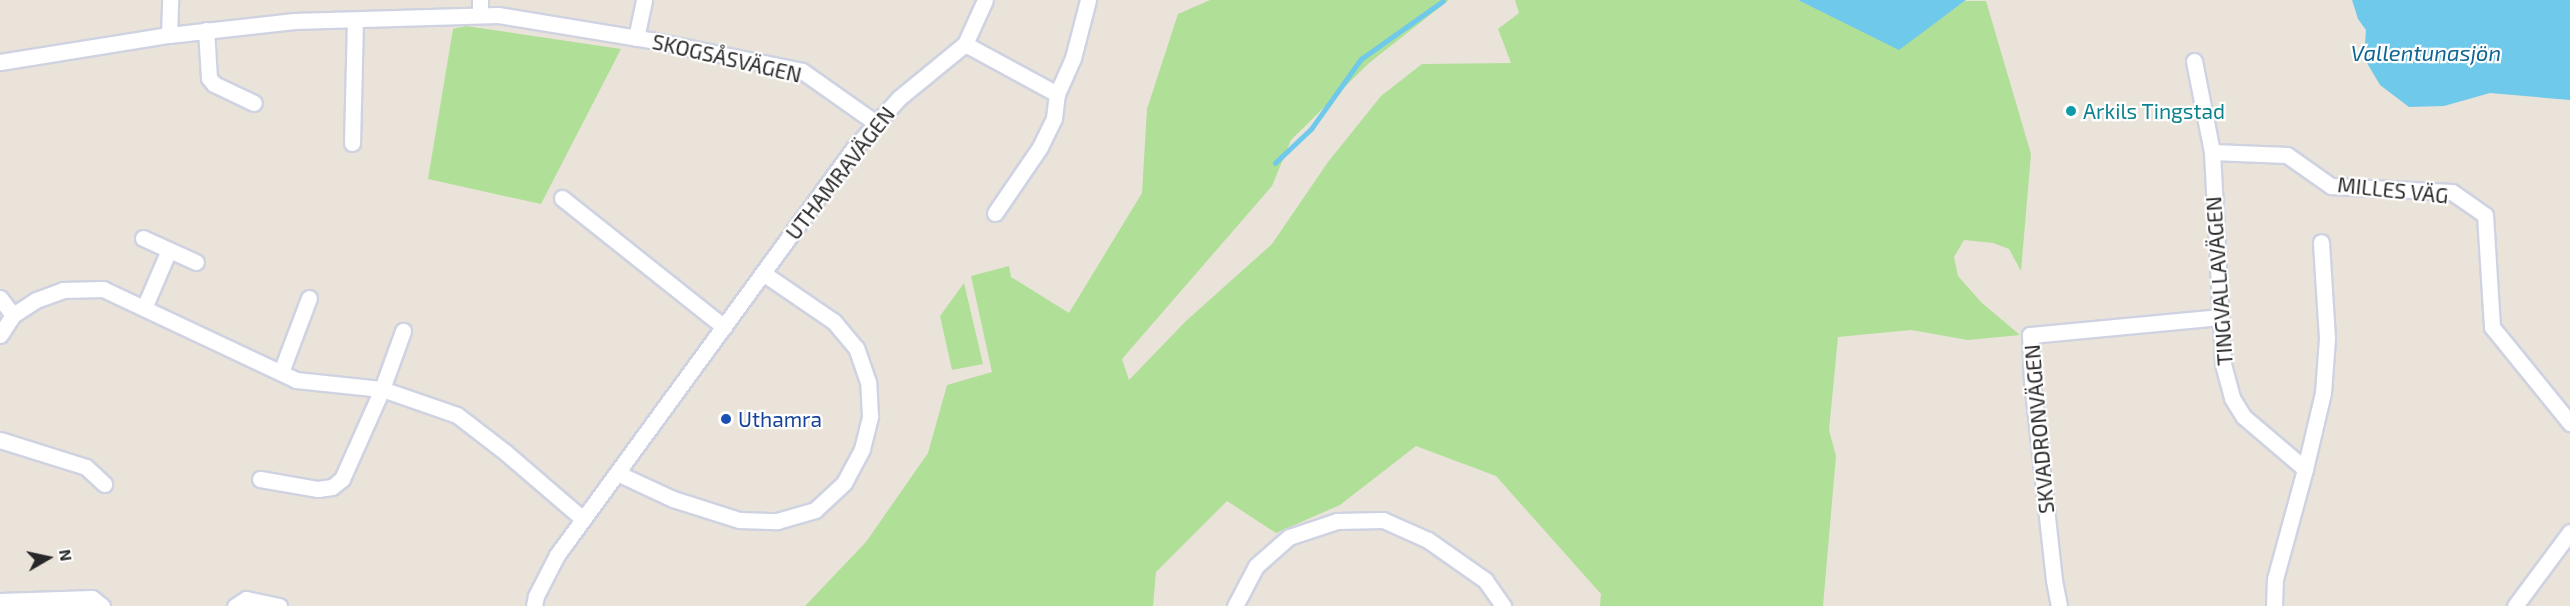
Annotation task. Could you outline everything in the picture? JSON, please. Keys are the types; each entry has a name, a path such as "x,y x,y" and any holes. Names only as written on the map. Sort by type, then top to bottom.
{"street":[{"path":"169,35 170,0"},
{"name":"SKOGSÅSVÄGEN","path":"636,38 644,0"},
{"name":"UTHAMRAVÄGEN","path":"534,606 536,596 556,555 854,148 899,98 965,44 985,0"},
{"path":"995,213 1040,147 1054,118 1058,94 1073,58 1088,0"},
{"name":"SKOGSÅSVÄGEN","path":"0,62 206,30 294,21 355,20 480,8 498,15 636,38 802,71 876,123"},
{"path":"352,143 355,20"},
{"path":"206,30 209,78 214,84 254,103"},
{"path":"965,44 1058,94"},
{"name":"TINGVALLAVÄGEN","path":"2194,61 2211,153 2223,364 2232,398 2244,417 2306,469"},
{"name":"MILLES VÄG","path":"2211,153 2287,156 2331,186 2452,192 2484,215 2492,327 2570,423"},
{"path":"562,198 724,327"},
{"path":"143,238 196,262"},
{"path":"2274,606 2275,579 2306,469 2323,393 2327,338 2321,242"},
{"path":"144,308 169,250"},
{"path":"617,473 673,499 739,520 777,521 815,510 844,483 862,449 870,416 868,382 856,348 833,321 763,273"},
{"path":"0,334 13,315 36,300 63,290 103,289 296,380 382,389 457,415 505,452 583,519"},
{"path":"0,298 13,315"},
{"path":"281,372 309,298"},
{"name":"SKVADRONVÄGEN","path":"2059,606 2054,580 2032,381 2030,335 2220,317"},
{"path":"260,479 318,489 332,487 342,479 382,389 403,331"},
{"path":"0,440 86,467 104,484"},
{"path":"1235,606 1256,566 1289,537 1337,521 1383,520 1428,540 1485,580 1503,606"},
{"path":"2515,606 2570,532"},
{"path":"0,601 92,598 102,606"},
{"path":"235,606 246,599 279,606"}],"green space":[{"path":"1210,0 1449,0 1369,63 1291,140 1272,186 1122,359 1129,380 1186,321 1272,244 1328,162 1381,96 1422,64 1511,63 1498,29 1519,13 1515,0 1798,0 1901,47 1965,1 1986,1 2031,154 2021,271 2009,249 1993,243 1964,240 1954,257 1958,276 1982,303 2020,335 1968,340 1911,330 1838,337 1829,430 1836,456 1823,606 1600,606 1601,594 1496,476 1416,446 1340,505 1276,533 1227,501 1156,572 1153,606 805,606 866,542 928,453 947,385 992,372 971,276 1009,266 1011,277 1069,313 1142,193 1147,109 1178,14"},
{"path":"466,26 621,49 541,204 428,179 453,29"},
{"path":"964,283 983,364 952,370 940,316"}],"water":[{"path":"1798,0 1966,0 1899,50"},
{"name":"Vallentunasjön","path":"2352,0 2570,0 2570,100 2490,93 2444,106 2409,107 2380,85 2364,58 2366,30 2358,19"}],"waterway":[{"path":"1275,163 1311,129 1361,59 1443,1"}],"place":[{"name":"Arkils Tingstad","path":"2071,111"},
{"name":"Uthamra","path":"726,419"}]}
